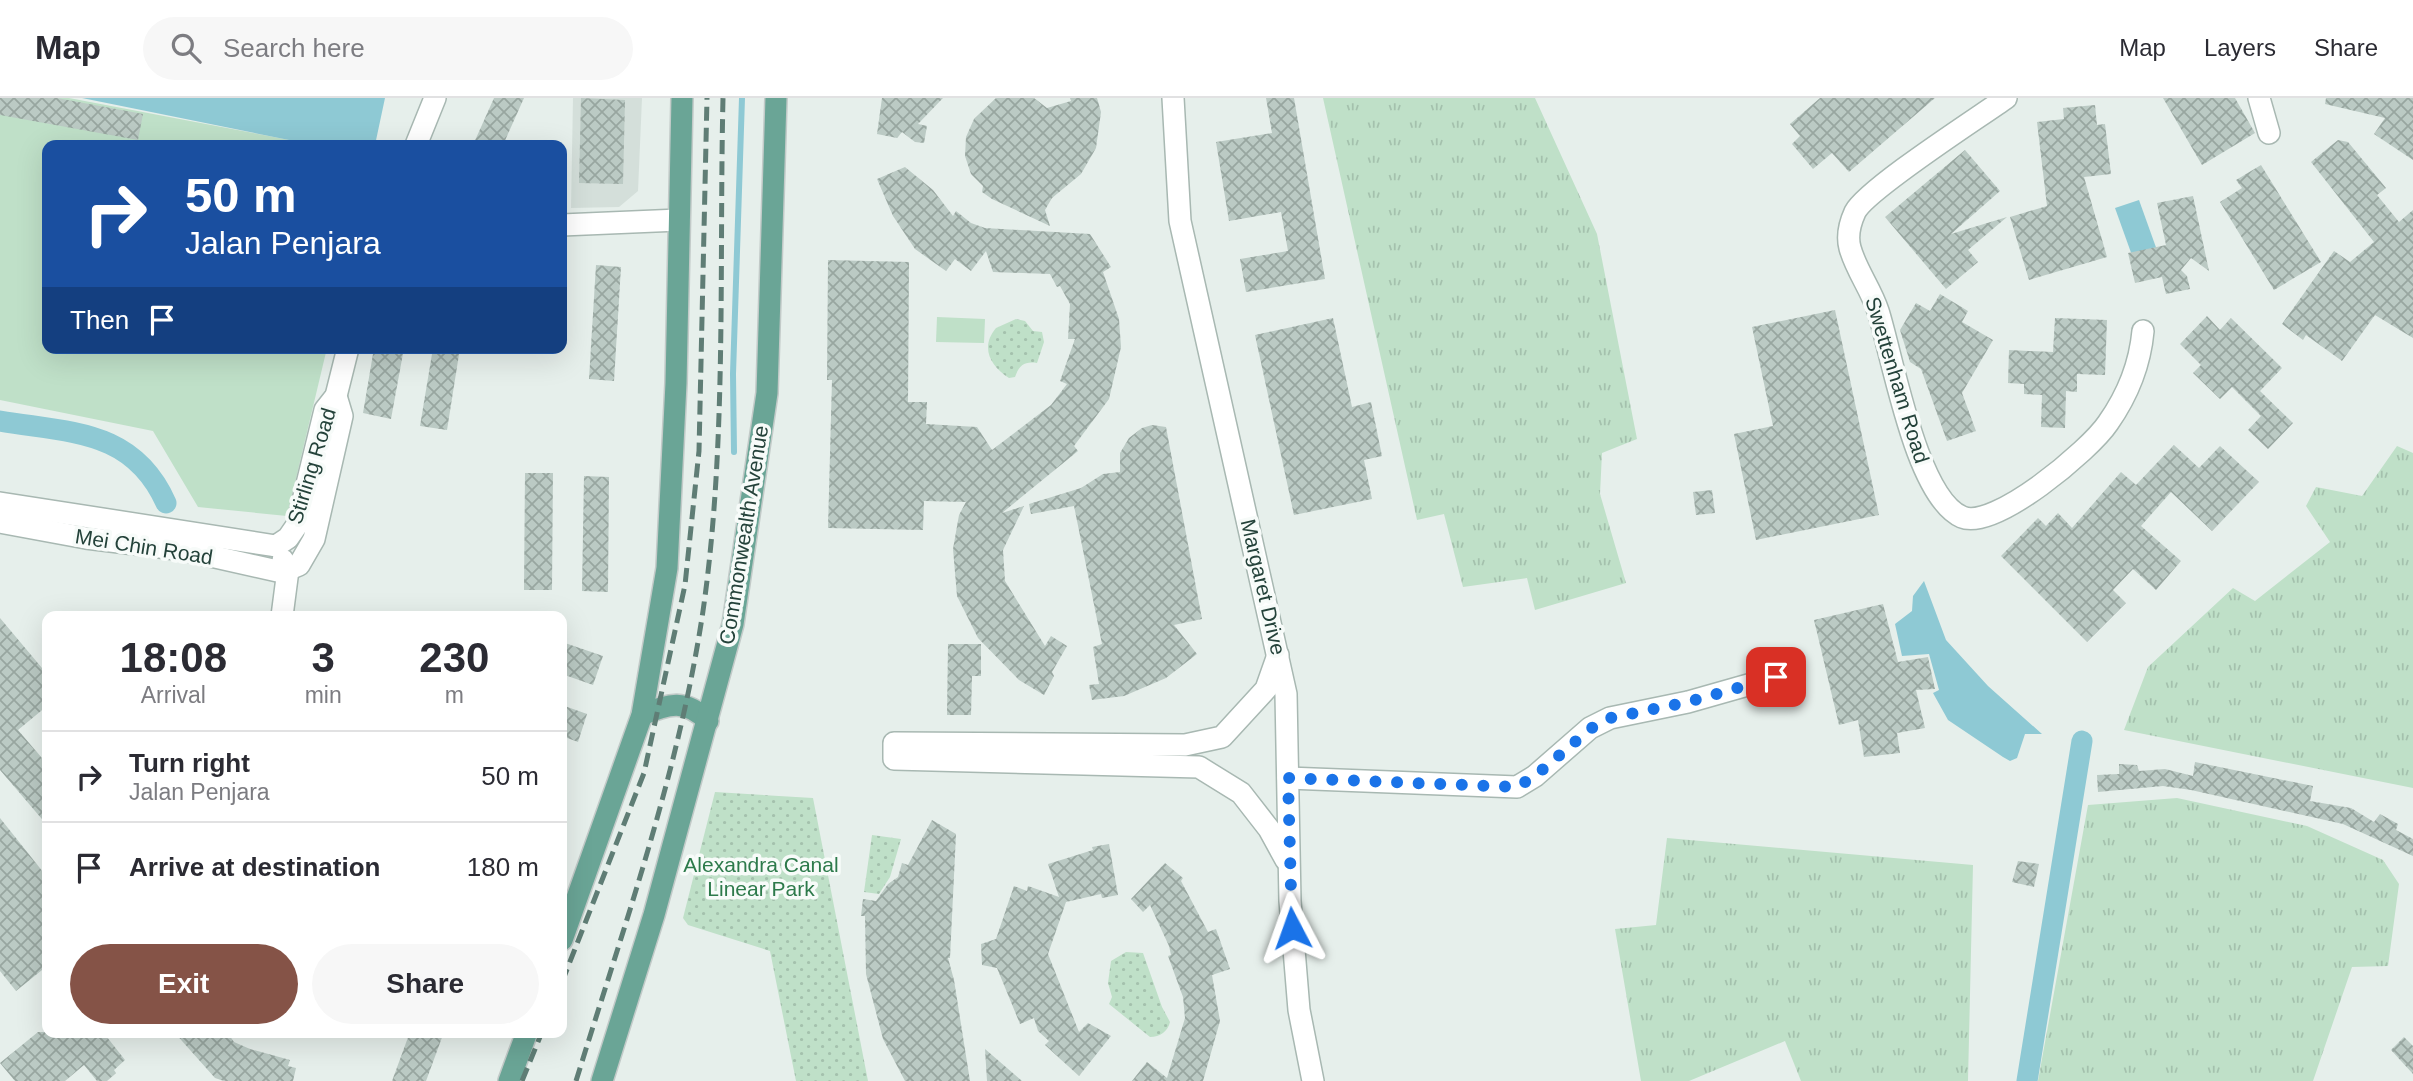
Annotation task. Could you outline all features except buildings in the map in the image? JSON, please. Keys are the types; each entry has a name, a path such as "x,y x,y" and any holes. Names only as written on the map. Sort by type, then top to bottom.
{"main road":[{"path":"567,926 642,715 667,568 674,465 682,98"},
{"name":"Commonwealth Avenue","path":"602,1081 651,927 733,624 765,406 776,98"},
{"path":"642,715 678,703 697,710 708,721"},
{"path":"509,1081 525,1038"}],"street":[{"path":"418,140 435,98"},
{"name":"Margaret Drive","path":"1173,98 1180,221 1279,653 1286,694 1288,864 1299,1010 1313,1081"},
{"name":"Swettenham Road","path":"2006,98 1864,199 1849,229 1850,247 1877,308 1920,462 1942,501 1964,519 1979,519 2001,510 2061,470 2108,424 2136,371 2141,355 2143,331"},
{"path":"2259,98 2269,133"},
{"path":"567,225 679,220"},
{"name":"Stirling Road","path":"336,396 342,416 314,539 299,565 288,570 276,546 288,538 297,525 326,410 336,396 346,354"},
{"name":"Mei Chin Road","path":"0,503 276,546"},
{"name":"Mei Chin Road","path":"0,522 86,538 184,550 275,573 288,570"},
{"path":"283,611 288,570"},
{"path":"1279,653 1266,689 1222,737 1185,745 894,743 894,759 1199,767 1241,793 1269,829 1288,864"},
{"path":"1288,778 1517,787 1535,776 1590,729 1610,718 1688,702 1776,677"}],"shaded area":[{"path":"573,98 642,98 638,191 619,207 571,208"}],"green space":[{"path":"0,98 69,98 290,140 42,140 42,354 326,354 287,516 198,507 153,431 0,400"},
{"path":"1323,98 1535,98 1597,234 1637,439 1602,453 1600,494 1626,583 1535,610 1527,578 1463,587 1444,514 1417,520"},
{"path":"937,317 985,319 984,343 936,342"},
{"path":"1016,319 1025,321 1033,331 1042,332 1044,342 1037,363 1023,365 1015,377 1009,378 992,362 988,349 991,335 996,328"},
{"path":"2397,446 2413,453 2413,788 2124,730 2148,667 2233,588 2255,601 2330,542 2306,506 2316,487 2362,496"},
{"name":"Alexandra Canal Linear Park","path":"715,792 813,798 868,1081 796,1081 770,951 688,925 683,918"},
{"path":"2177,798 2307,826 2383,860 2399,884 2388,966 2352,967 2313,1081 2038,1081 2088,805"},
{"path":"872,835 901,839 890,877 879,894 864,892"},
{"path":"1667,838 1973,865 1968,1081 1801,1081 1785,1041 1689,1081 1641,1081 1615,929 1656,925"},
{"path":"1126,952 1143,953 1170,1022 1160,1035 1150,1037 1109,1004 1112,997 1108,983 1111,961"}],"water":[{"path":"82,98 385,98 376,140 289,140"},
{"path":"2139,200 2158,253 2134,261 2115,208"},
{"path":"1924,581 1946,640 1988,686 2042,734 2025,734 2017,758 2010,761 1948,720 1933,693 1939,690 1929,654 1902,656 1895,624 1912,611 1913,596"}],"waterway":[{"path":"734,452 733,374 742,98"},
{"path":"0,421 75,433 117,448 136,461 152,479 166,503"},
{"path":"2027,1081 2082,741"}],"railway":[{"path":"567,969 644,773 685,585 699,451 707,98"},
{"path":"576,1081 665,790 693,671 703,611 711,548 719,420 723,98"},
{"path":"522,1081 540,1038"}],"route":[{"path":"1292,928 1288,864 1288,778 1517,787 1527,783 1590,729 1610,718 1688,702 1776,677"}]}
